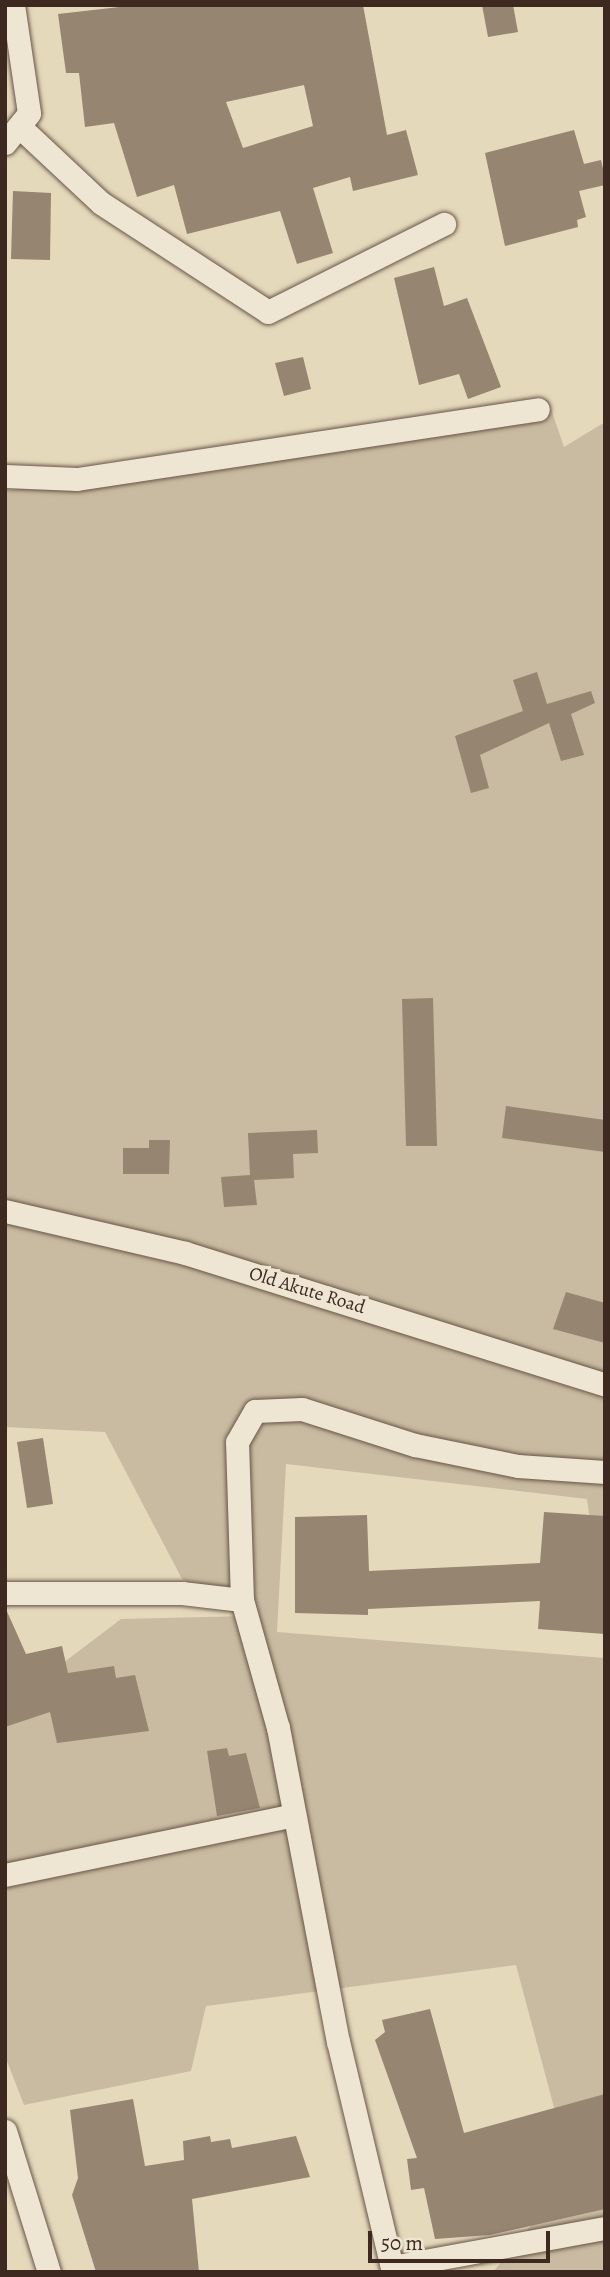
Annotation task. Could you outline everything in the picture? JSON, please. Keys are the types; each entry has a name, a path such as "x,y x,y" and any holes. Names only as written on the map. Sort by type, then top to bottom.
{"street":[{"path":"13,5 28,91 14,136 101,203 268,313 444,224"},
{"path":"5,477 77,479 538,409"},
{"name":"Old Akute Road","path":"5,1211 185,1253 605,1385"},
{"path":"605,1472 518,1466 438,1450 302,1409 255,1411 237,1442 242,1600 258,1641 338,2042 393,2269 605,2228"},
{"path":"5,1593 182,1592 242,1600"},
{"path":"5,1875 294,1815"},
{"path":"5,2131 49,2272"}],"shaded area":[{"path":"548,400 564,447 605,422 605,1568 596,1564 587,1499 286,1464 277,1632 605,1658 605,2272 493,2272 572,2175 516,1965 206,2006 191,2071 24,2105 5,2056 5,1707 121,1619 248,1616 182,1579 105,1432 5,1427 5,491"}],"building":[{"path":"137,5 363,5 387,135 406,130 418,175 353,191 350,177 313,188 333,253 297,264 280,211 187,234 174,185 137,197 114,123 85,127 79,73 66,73 58,14","holes":["304,85 313,126 243,148 226,102"]},
{"path":"482,5 513,5 518,32 488,37"},
{"path":"574,130 584,164 601,160 605,177 605,185 579,191 586,217 577,220 578,227 505,246 485,153"},
{"path":"13,191 51,193 50,260 11,259"},
{"path":"434,267 444,306 467,298 501,387 468,399 459,374 419,385 394,278"},
{"path":"303,357 311,389 284,396 275,363"},
{"path":"537,672 547,704 591,691 595,703 571,714 584,755 561,761 549,723 480,755 489,788 471,793 455,736 523,711 513,680"},
{"path":"433,998 437,1146 406,1146 402,999"},
{"path":"506,1106 605,1120 605,1152 502,1138"},
{"path":"317,1130 318,1153 293,1154 294,1178 254,1180 257,1205 224,1207 221,1177 250,1175 248,1133"},
{"path":"149,1140 170,1140 169,1174 123,1174 123,1148 149,1148"},
{"path":"566,1292 605,1303 605,1343 553,1329"},
{"path":"43,1438 53,1504 27,1508 17,1442"},
{"path":"544,1512 605,1516 605,1634 538,1629 540,1601 368,1609 368,1615 295,1613 295,1517 367,1515 369,1571 540,1563"},
{"path":"5,1607 26,1654 62,1646 68,1673 114,1666 116,1678 135,1675 149,1731 57,1743 50,1712 5,1727"},
{"path":"227,1748 229,1756 246,1753 260,1808 217,1816 207,1751"},
{"path":"430,2009 464,2133 605,2094 605,2209 490,2235 435,2239 424,2188 411,2190 407,2159 417,2158 375,2040 385,2032 382,2020"},
{"path":"133,2099 145,2166 184,2160 183,2141 210,2136 211,2142 230,2139 232,2148 296,2136 310,2177 192,2199 199,2272 96,2272 72,2195 78,2178 70,2110"}]}
